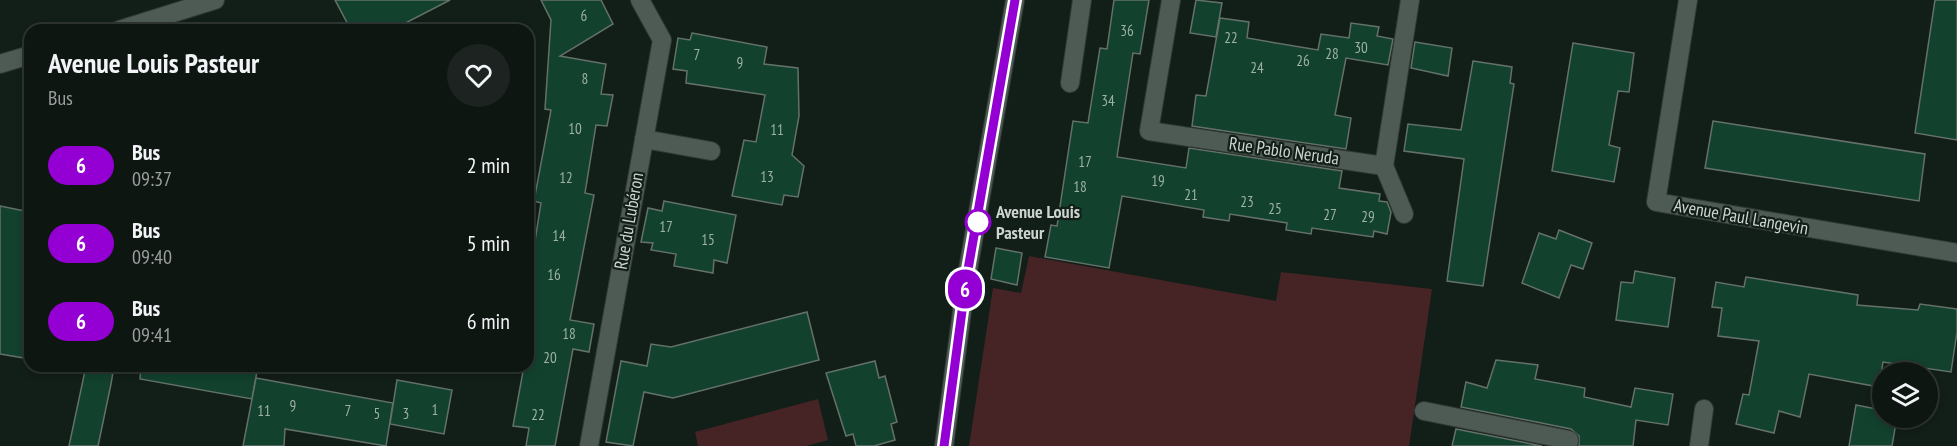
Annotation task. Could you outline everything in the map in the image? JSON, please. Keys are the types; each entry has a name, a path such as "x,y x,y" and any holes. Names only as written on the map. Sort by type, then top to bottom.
{"street":[{"path":"141,24 215,0"},
{"name":"Rue du Lubéron","path":"589,446 662,40 640,0"},
{"path":"944,446 966,281 1015,0"},
{"path":"1070,83 1082,0"},
{"name":"Rue Pablo Neruda","path":"1171,0 1149,131 1384,166"},
{"path":"1404,214 1384,166 1410,0"},
{"name":"Avenue Paul Langevin","path":"1688,0 1656,202 1957,254"},
{"path":"0,64 24,57"},
{"path":"644,139 711,151"},
{"path":"1699,446 1704,409"},
{"path":"1424,411 1569,440 1568,446"}],"shaded area":[{"path":"1029,256 1276,301 1281,272 1432,289 1409,446 969,446 993,288 1021,293"},
{"path":"818,399 828,440 806,446 698,446 695,432"}],"building":[{"path":"335,0 450,0 404,24 348,24"},
{"path":"541,0 601,0 613,24 560,56 606,64 601,94 613,95 607,126 596,125 585,193 594,195 570,320 594,324 589,352 573,349 555,446 526,446 529,428 513,426 523,372 534,372 534,247 541,203 534,201 551,110 545,109 551,20"},
{"path":"1114,0 1149,0 1140,54 1133,53 1117,157 1186,168 1189,148 1342,171 1339,188 1380,194 1379,201 1387,202 1391,212 1387,234 1374,231 1373,237 1312,228 1311,234 1286,230 1287,223 1230,214 1229,221 1203,217 1204,210 1122,196 1109,268 1045,257 1051,225 1057,226 1073,121 1088,123 1100,48 1107,49"},
{"path":"1196,0 1222,3 1216,37 1190,33"},
{"path":"1935,0 1957,0 1957,140 1915,133"},
{"path":"1220,18 1249,22 1247,38 1318,50 1321,34 1349,38 1351,23 1379,27 1377,36 1393,39 1388,65 1346,58 1335,115 1351,118 1346,149 1192,126 1196,95 1206,96"},
{"path":"692,33 767,47 764,64 798,68 799,116 792,155 804,166 798,197 784,195 782,205 732,196 744,140 756,142 765,95 686,83 687,71 673,69 678,38 690,40"},
{"path":"1415,42 1452,48 1448,76 1411,68"},
{"path":"1573,43 1634,53 1629,92 1618,91 1609,145 1620,148 1614,182 1552,171"},
{"path":"1473,61 1512,67 1510,83 1514,84 1483,286 1447,281 1464,159 1404,151 1408,124 1461,130"},
{"path":"1713,121 1925,154 1919,201 1705,168"},
{"path":"664,201 736,215 727,263 714,260 713,273 674,266 676,254 651,250 653,243 641,242 648,208 662,211"},
{"path":"0,206 24,211 24,358 0,354"},
{"path":"1559,230 1592,243 1583,269 1571,265 1559,298 1522,283 1539,233 1556,239"},
{"path":"996,248 1022,253 1017,285 991,279"},
{"path":"1635,271 1675,278 1668,327 1616,320 1621,282 1633,283"},
{"path":"1746,277 1858,295 1857,305 1918,310 1920,304 1957,309 1957,332 1951,372 1938,370 1938,362 1872,362 1872,386 1809,374 1800,417 1779,411 1774,433 1736,424 1743,394 1749,395 1759,341 1718,336 1722,308 1712,307 1716,282 1744,287"},
{"path":"807,312 819,360 673,398 644,392 633,446 606,442 621,361 647,366 651,344 671,347"},
{"path":"1496,360 1538,365 1535,379 1585,388 1584,397 1631,407 1635,388 1673,394 1668,425 1636,420 1633,446 1579,446 1579,436 1571,429 1461,407 1466,382 1487,388"},
{"path":"875,361 879,378 885,376 897,422 891,424 895,440 874,446 856,446 853,434 846,436 826,373"},
{"path":"85,372 113,372 98,446 69,446"},
{"path":"141,372 257,372 252,399 140,379"},
{"path":"256,378 393,403 386,446 285,429 284,446 243,446"},
{"path":"397,380 452,390 444,434 390,424"},
{"path":"1856,405 1872,408 1872,428 1895,428 1892,446 1849,446"},
{"path":"1456,429 1542,446 1452,446"}],"bus line":[{"name":"6","path":"944,446 966,281 983,195 1015,0"}],"place":[{"name":"Avenue Louis Pasteur","path":"978,222"}]}
